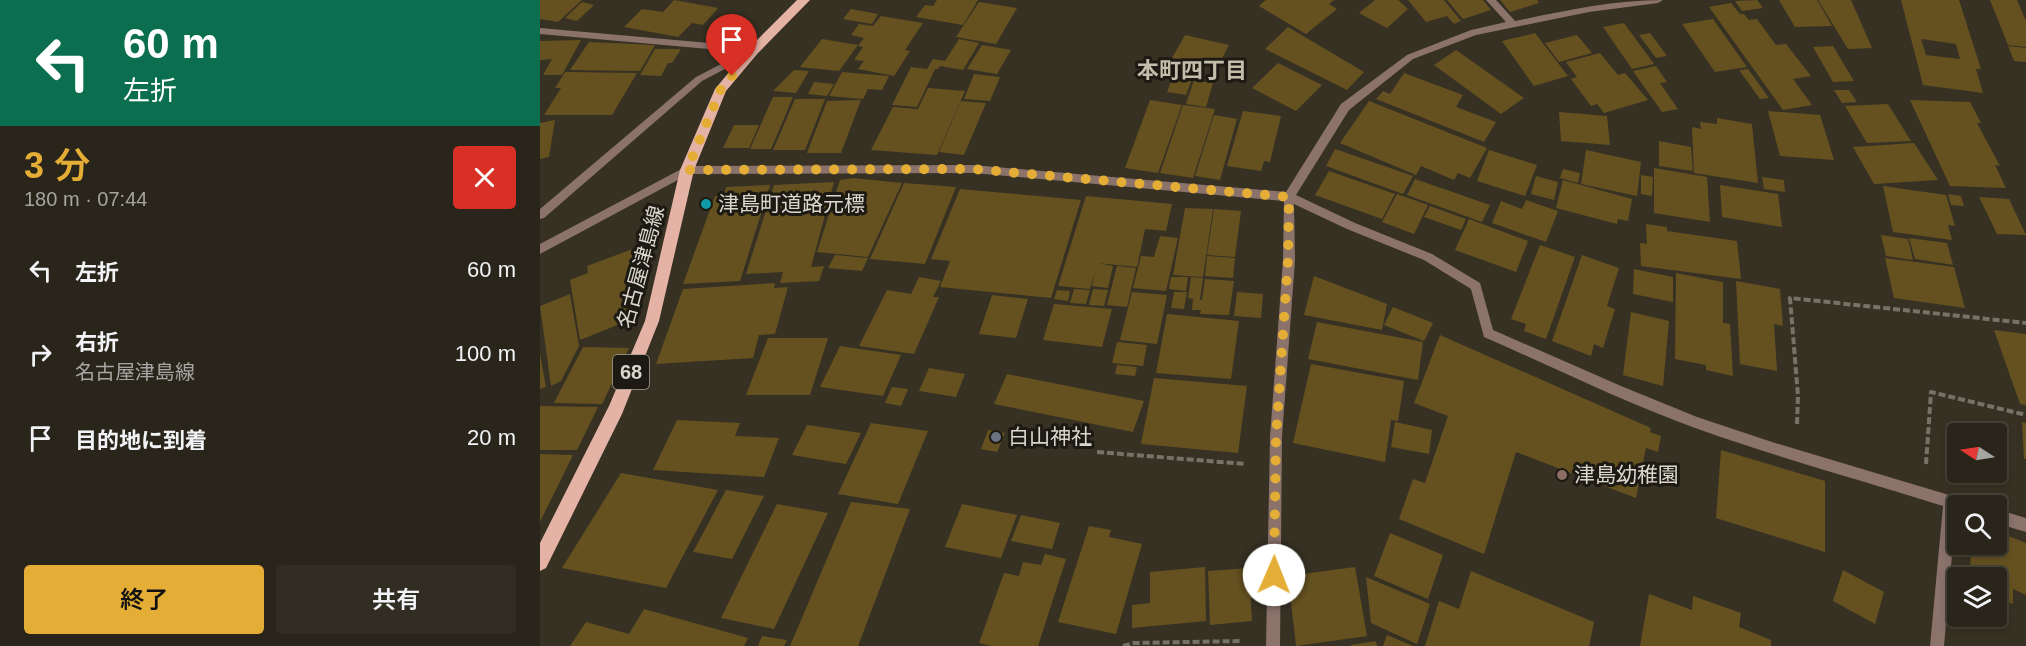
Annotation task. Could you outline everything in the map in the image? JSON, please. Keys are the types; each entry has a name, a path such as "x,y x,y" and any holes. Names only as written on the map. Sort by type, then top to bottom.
{"main road":[{"name":"名古屋津島線","path":"540,562 616,409 652,321 687,170 721,89 754,50 804,0"}],"street":[{"path":"1491,0 1513,24"},
{"path":"1273,643 1276,466 1288,260 1289,197 1345,107 1410,57 1474,32 1589,9 1658,0"},
{"path":"540,31 754,50"},
{"path":"540,215 699,79 754,50"},
{"path":"540,249 687,170 973,169 1289,197 1351,226 1428,256 1476,286 1488,333 1661,409 1796,455 1947,500"},
{"path":"2007,519 2026,525"},
{"path":"1937,646 1950,555"}],"path":[{"path":"1796,455 1798,396 1790,298 2026,323"},
{"path":"1924,492 1930,392 2026,415"},
{"path":"1097,452 1276,466"},
{"path":"1123,646 1134,643 1273,643"}],"building":[{"path":"540,0 582,0 558,22 540,19"},
{"path":"674,0 718,8 703,25 692,23 678,37 624,27 642,9 663,12"},
{"path":"937,0 978,0 963,25 916,17 925,5 933,6"},
{"path":"1266,0 1334,0 1329,4 1337,9 1306,34 1259,6"},
{"path":"1375,0 1398,0 1408,9 1387,28 1359,13"},
{"path":"1408,0 1444,0 1461,21 1454,24 1447,16 1426,22"},
{"path":"1447,0 1483,0 1491,10 1463,19"},
{"path":"1500,0 1537,0 1539,3 1510,12"},
{"path":"1757,0 1763,8 1742,11 1735,1"},
{"path":"1779,0 1817,0 1832,26 1795,27"},
{"path":"1818,0 1851,0 1872,48 1848,49"},
{"path":"1901,0 1959,0 1981,69 1976,69 1983,93 1923,85","holes":["1921,39 1956,44 1960,59 1926,55"]},
{"path":"1990,0 2017,0 2026,21 2026,47 2008,45"},
{"path":"582,2 594,5 577,21 565,18"},
{"path":"979,2 1017,8 996,44 956,37"},
{"path":"1731,3 1740,14 1744,14 1749,20 1757,19 1776,45 1786,44 1811,76 1793,79 1812,105 1783,110 1709,7"},
{"path":"851,9 878,14 872,24 843,19"},
{"path":"881,16 923,23 905,50 910,51 894,76 858,69 864,61 854,60 863,47 858,46 864,38 851,35 859,24 873,26"},
{"path":"1713,19 1747,67 1715,72 1682,24"},
{"path":"1624,23 1654,64 1632,69 1603,27"},
{"path":"1288,27 1364,72 1347,90 1265,49"},
{"path":"1535,33 1568,76 1534,86 1502,41"},
{"path":"1650,33 1667,56 1656,58 1639,35"},
{"path":"1185,35 1229,45 1217,68 1172,58"},
{"path":"1577,35 1592,53 1559,62 1545,43"},
{"path":"822,39 858,45 839,71 800,67"},
{"path":"959,39 979,43 963,70 940,66 935,69 917,107 892,105 911,67 927,69 933,59 945,61"},
{"path":"581,40 562,75 543,75 552,59 540,60 540,41"},
{"path":"589,42 655,45 640,71 570,70"},
{"path":"982,45 1011,50 997,74 967,69"},
{"path":"1833,46 1854,81 1833,82 1813,47"},
{"path":"2008,46 2026,48 2026,62 2014,61"},
{"path":"655,49 681,49 672,63 668,63 661,76 640,75"},
{"path":"1456,50 1524,98 1501,114 1434,65"},
{"path":"1600,53 1618,75 1625,73 1648,100 1604,113 1597,104 1591,106 1571,79 1577,77 1566,62"},
{"path":"1178,62 1205,65 1199,81 1213,83 1206,107 1186,104 1194,80 1192,79 1186,95 1167,92"},
{"path":"1278,63 1322,85 1296,111 1252,88"},
{"path":"1656,66 1667,82 1660,83 1678,109 1662,112 1633,71"},
{"path":"1748,69 1769,98 1760,99 1739,70"},
{"path":"794,70 809,71 796,93 773,91"},
{"path":"565,72 637,73 612,115 544,115 561,88 555,88"},
{"path":"842,72 889,76 882,90 868,89 863,99 829,96"},
{"path":"1404,73 1463,95 1456,107 1496,122 1484,142 1376,99 1383,91 1390,94"},
{"path":"974,74 1000,77 990,101 964,99"},
{"path":"814,82 834,84 827,96 808,94"},
{"path":"928,88 965,91 937,155 871,150 893,107 918,109"},
{"path":"1834,90 1849,90 1857,102 1842,103"},
{"path":"773,97 793,97 771,149 750,149"},
{"path":"795,99 825,99 805,150 773,150"},
{"path":"861,100 841,153 807,153 827,101"},
{"path":"1150,100 1182,105 1158,173 1125,168"},
{"path":"1910,100 1970,102 1981,123 1977,123 2000,166 1995,165 2006,188 1950,186"},
{"path":"961,101 986,103 964,155 939,152"},
{"path":"1369,101 1487,148 1470,178 1458,173 1454,180 1421,166 1416,175 1340,143"},
{"path":"1888,104 1911,141 1867,143 1845,106"},
{"path":"1183,105 1215,109 1193,178 1160,173"},
{"path":"1243,111 1281,116 1270,162 1264,161 1261,171 1227,166"},
{"path":"1768,111 1820,115 1834,160 1780,156"},
{"path":"1559,112 1607,116 1610,145 1561,141"},
{"path":"1214,115 1237,119 1220,180 1195,176"},
{"path":"1717,118 1752,124 1758,183 1694,173 1692,127 1701,129 1700,122 1717,124"},
{"path":"555,120 549,157 540,159 540,123"},
{"path":"734,125 759,125 749,148 723,148"},
{"path":"1659,141 1691,147 1693,171 1659,166"},
{"path":"1914,143 1938,180 1874,184 1853,147"},
{"path":"1335,149 1413,176 1403,194 1326,166"},
{"path":"1489,150 1537,165 1525,196 1477,181"},
{"path":"1586,150 1641,162 1637,196 1581,184"},
{"path":"1654,168 1707,177 1710,222 1654,213"},
{"path":"1563,169 1580,173 1578,183 1560,178"},
{"path":"1329,171 1395,194 1382,219 1315,195"},
{"path":"1641,175 1653,177 1652,196 1641,194"},
{"path":"1536,176 1558,182 1554,200 1531,194"},
{"path":"1762,177 1784,180 1785,192 1764,189"},
{"path":"853,178 902,183 868,257 817,252 840,180"},
{"path":"1415,179 1490,205 1482,222 1407,195"},
{"path":"1563,180 1632,199 1628,221 1618,219 1617,224 1556,208"},
{"path":"834,182 811,267 824,266 819,281 780,283 783,272 746,274 774,185"},
{"path":"904,183 956,187 925,264 870,259"},
{"path":"770,185 740,281 683,284 715,196 724,196 726,187"},
{"path":"1720,185 1778,194 1782,227 1722,217"},
{"path":"1883,186 1946,195 1955,226 1948,225 1952,240 1893,232"},
{"path":"960,189 1081,200 1051,298 940,287 950,261 931,259"},
{"path":"1397,194 1428,205 1414,234 1382,222"},
{"path":"1948,194 1961,196 1964,206 1951,205"},
{"path":"1086,196 1172,204 1166,231 1145,229 1137,267 1098,263 1113,266 1108,288 1092,286 1095,272 1090,289 1058,286"},
{"path":"1979,197 2009,199 2026,235 1997,234"},
{"path":"1526,200 1558,211 1546,242 1492,223 1501,201 1522,209"},
{"path":"1430,206 1466,219 1461,230 1424,217"},
{"path":"1185,208 1213,209 1203,277 1173,275"},
{"path":"1214,209 1241,211 1235,257 1207,255"},
{"path":"1469,219 1528,241 1516,272 1455,250"},
{"path":"1646,224 1667,227 1667,231 1737,241 1741,279 1641,266 1640,243 1647,244"},
{"path":"1881,235 1908,239 1913,260 1886,256"},
{"path":"1160,236 1178,238 1166,291 1133,288 1141,256 1154,257"},
{"path":"1909,238 1947,243 1953,265 1915,259"},
{"path":"1540,245 1575,257 1546,339 1524,331 1526,324 1511,319"},
{"path":"638,247 645,276 628,283 635,318 580,340 570,280 588,273 587,266"},
{"path":"835,255 868,258 862,271 828,268"},
{"path":"1582,255 1619,268 1607,306 1615,309 1603,348 1594,344 1591,356 1552,341"},
{"path":"1207,256 1235,258 1233,278 1205,276"},
{"path":"1885,258 1954,267 1965,308 1894,298"},
{"path":"1117,266 1136,268 1127,307 1107,305"},
{"path":"1634,269 1673,277 1673,302 1633,294"},
{"path":"1676,273 1723,282 1723,323 1730,324 1733,376 1706,370 1706,365 1675,359"},
{"path":"1314,276 1387,304 1382,330 1304,315"},
{"path":"919,277 941,281 933,297 939,297 914,354 859,346 887,290 911,294"},
{"path":"1171,277 1188,277 1186,291 1169,289"},
{"path":"1191,277 1203,278 1200,300 1202,300 1205,279 1234,281 1229,315 1200,314 1201,310 1192,310 1193,299 1188,298"},
{"path":"1736,281 1780,289 1783,326 1774,324 1777,371 1740,364"},
{"path":"775,283 774,288 788,287 775,334 759,335 753,358 656,364 683,289"},
{"path":"1074,289 1090,290 1086,304 1070,303"},
{"path":"1093,289 1108,290 1104,306 1089,305"},
{"path":"1057,290 1070,291 1068,301 1054,299"},
{"path":"1132,292 1167,295 1157,344 1120,340"},
{"path":"1174,292 1187,292 1184,309 1171,308"},
{"path":"1237,292 1263,294 1261,318 1234,316"},
{"path":"570,294 579,346 561,381 551,386 540,306"},
{"path":"992,295 1028,299 1016,338 979,334"},
{"path":"1054,304 1112,309 1102,347 1043,340"},
{"path":"1393,307 1433,323 1424,341 1384,325"},
{"path":"1631,312 1669,321 1663,386 1623,375"},
{"path":"1167,314 1239,321 1231,379 1156,373"},
{"path":"1317,322 1423,342 1418,380 1308,359"},
{"path":"1994,330 2026,334 2026,405 2020,404"},
{"path":"1440,335 1651,428 1650,432 1661,436 1658,452 1646,448 1636,498 1516,452 1484,554 1399,519 1413,479 1425,483 1448,416 1414,403"},
{"path":"768,338 828,338 810,395 746,395"},
{"path":"1117,342 1147,345 1143,366 1112,363"},
{"path":"840,346 901,355 883,396 820,387"},
{"path":"583,347 629,348 602,404 554,403"},
{"path":"540,354 546,387 540,389"},
{"path":"1311,364 1404,381 1398,421 1391,420 1385,462 1293,443"},
{"path":"1117,365 1137,367 1135,376 1115,374"},
{"path":"929,368 965,374 956,397 919,391"},
{"path":"1007,374 1144,401 1133,432 994,404"},
{"path":"1154,378 1247,386 1238,453 1141,444"},
{"path":"892,387 908,389 901,406 885,403"},
{"path":"540,406 598,407 577,450 540,450"},
{"path":"677,420 740,423 735,436 779,438 764,477 653,470"},
{"path":"1395,422 1432,430 1429,454 1391,447"},
{"path":"2022,422 2026,423 2026,459 2024,459"},
{"path":"871,423 928,431 898,504 838,494"},
{"path":"807,425 861,433 846,464 792,455"},
{"path":"988,430 1005,433 997,452 981,449"},
{"path":"1721,450 1825,481 1825,552 1716,518"},
{"path":"540,454 573,455 540,522"},
{"path":"621,473 718,490 666,588 562,568"},
{"path":"726,490 764,496 732,559 693,552"},
{"path":"851,502 910,509 858,646 790,646"},
{"path":"777,504 828,513 774,629 721,618"},
{"path":"962,504 1017,515 1001,558 945,547"},
{"path":"1021,515 1060,523 1052,549 1011,541"},
{"path":"1089,526 1111,530 1109,537 1142,544 1116,634 1058,622"},
{"path":"1390,533 1443,555 1428,599 1374,576"},
{"path":"2007,535 2026,543 2026,595 2013,589 2013,604 2007,602 2007,567 1970,567 1971,555 2007,555"},
{"path":"1045,554 1066,559 1038,646 991,646 979,643 1004,573 1019,576 1023,562 1041,565"},
{"path":"1205,567 1206,621 1132,628 1132,605 1150,603 1150,572"},
{"path":"1355,567 1367,636 1296,646 1288,576"},
{"path":"1249,568 1252,621 1210,625 1208,571"},
{"path":"1843,570 1884,592 1875,624 1833,601"},
{"path":"1471,571 1594,622 1589,646 1425,646 1439,601 1459,609"},
{"path":"1366,577 1430,604 1417,644 1371,623"},
{"path":"1649,594 1692,610 1693,596 1741,613 1739,627 1771,640 1771,646 1640,646"},
{"path":"644,609 748,638 744,646 570,646 586,622 629,634"},
{"path":"1387,635 1413,646 1383,646"},
{"path":"762,636 787,640 784,646 758,646"},
{"path":"1376,641 1377,646 1351,646 1351,645"}],"place":[{"name":"津島町道路元標","path":"706,204"},
{"name":"白山神社","path":"996,437"},
{"name":"津島幼稚園","path":"1562,475"}],"district":[{"name":"本町四丁目","path":"1192,70"}],"route":[{"path":"732,76 721,89 687,170 973,169 1289,197 1288,260 1276,437 1274,575"}]}
